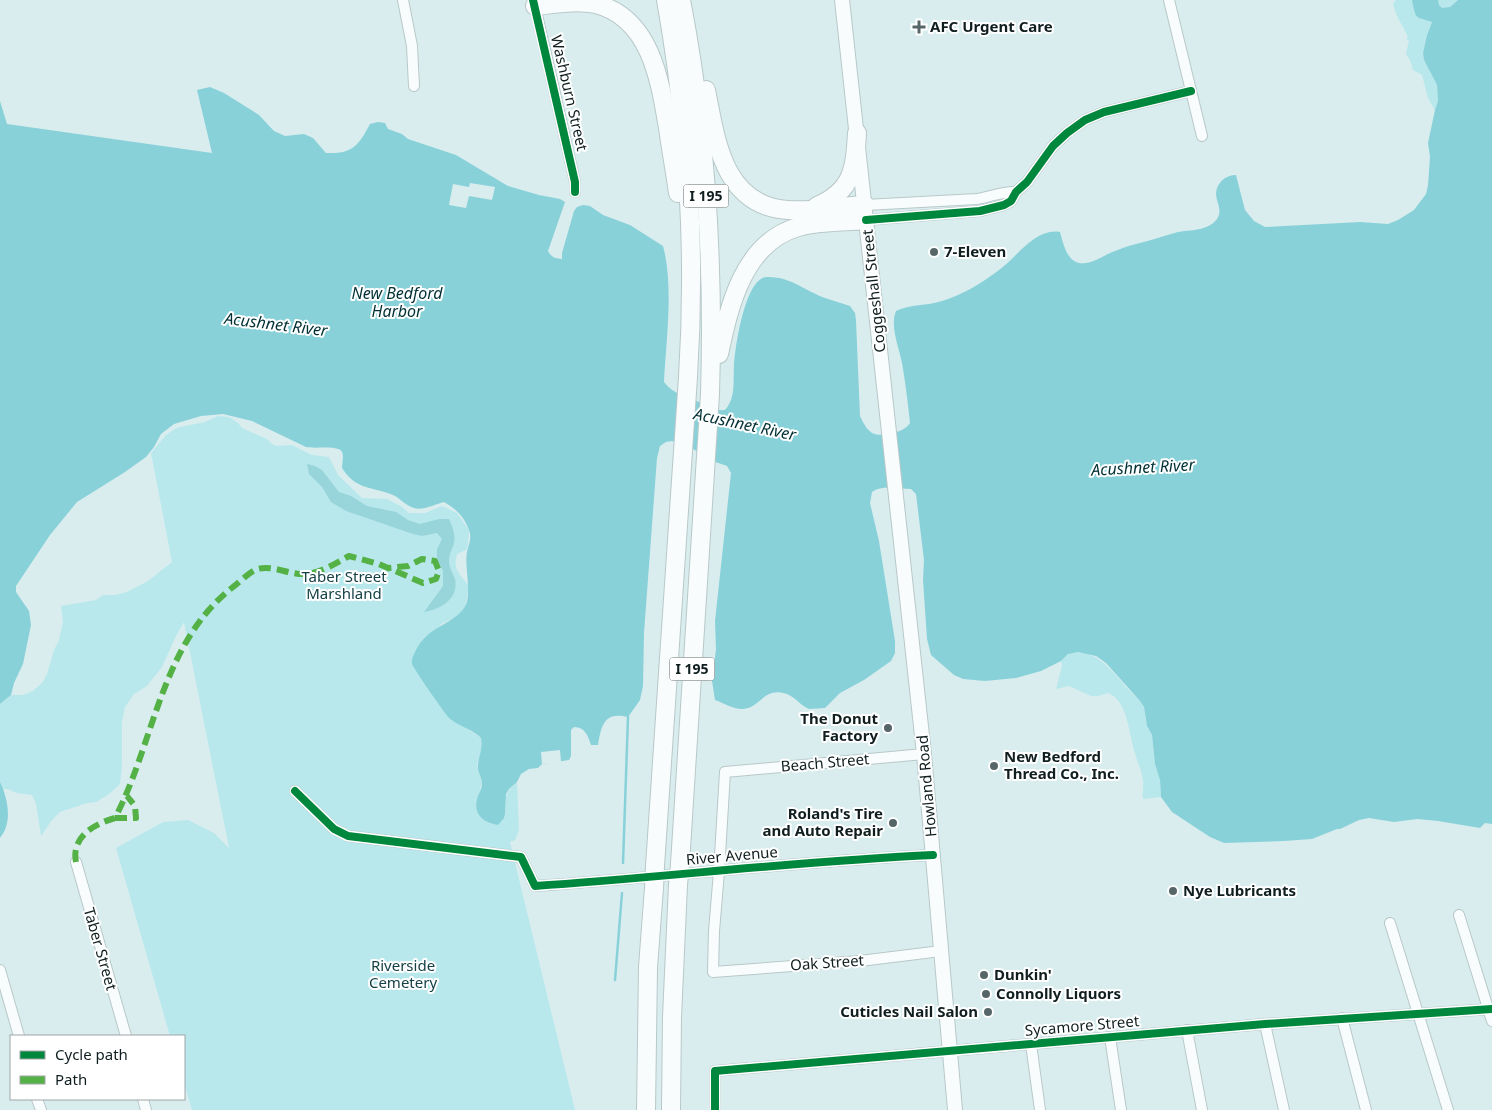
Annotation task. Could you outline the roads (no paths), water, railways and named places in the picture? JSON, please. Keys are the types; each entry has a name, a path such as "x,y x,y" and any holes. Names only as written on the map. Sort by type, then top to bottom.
{"highway":[{"name":"I 195","path":"646,1110 648,967 683,460 691,313 686,157 678,79 666,0"},
{"name":"I 195","path":"671,1110 672,1017 678,885 710,394 711,308 706,200 699,121 683,0"},
{"path":"683,0 698,52 716,141 727,171 742,190 758,202 778,209 866,213"},
{"path":"536,2 576,2 605,7 617,13 628,22 648,50 658,74 662,93 682,220 691,313"},
{"path":"801,210 823,204 836,196 845,187 852,170 857,133"},
{"path":"710,394 733,298 744,273 760,252 778,236 799,227 866,213"}],"main road":[{"name":"Coggeshall Street","path":"842,0 893,463"},
{"name":"Howland Road","path":"893,463 924,754 954,1110"}],"street":[{"path":"403,0 412,46 414,86"},
{"path":"1169,0 1202,136"},
{"name":"Washburn Street","path":"536,2 575,182 575,192"},
{"path":"866,213 988,209 1011,201 1053,146 1085,120 1104,112 1191,91"},
{"path":"866,213 988,198 1008,192 1016,192"},
{"name":"Beach Street","path":"720,872 725,772 924,754"},
{"name":"River Avenue","path":"295,791 334,829 348,836 521,858 534,886 720,872 846,859 933,855"},
{"name":"Taber Street","path":"76,862 126,1035"},
{"name":"Oak Street","path":"720,872 714,931 714,972 860,961 941,951"},
{"path":"1459,915 1490,1009 1492,1021"},
{"path":"1390,923 1448,1110"},
{"path":"0,970 19,1035"},
{"name":"Sycamore Street","path":"715,1110 715,1071 950,1052 1110,1036 1417,1012 1490,1009"},
{"path":"1342,1018 1366,1110"},
{"path":"1265,1024 1284,1110"},
{"path":"1186,1030 1202,1110"},
{"path":"1110,1036 1121,1110"},
{"path":"1031,1044 1040,1110"}],"water":[{"path":"1412,0 1438,0 1442,8 1450,7 1458,0 1492,0 1492,824 1485,823 1480,828 1417,819 1394,822 1369,818 1359,820 1312,839 1224,843 1210,837 1172,812 1161,797 1152,735 1147,726 1144,707 1106,663 1096,656 1078,652 1068,654 1061,661 1041,671 1016,678 985,681 963,679 954,675 931,655 927,639 923,580 924,560 916,494 911,489 881,488 872,492 870,503 879,541 895,641 895,653 891,661 864,680 840,693 825,708 809,709 790,695 780,692 769,694 753,706 744,709 732,707 715,700 712,681 716,649 715,621 731,473 727,466 704,458 695,450 672,441 660,446 657,458 644,633 643,686 640,700 628,717 614,716 605,722 602,726 598,745 591,745 583,730 574,727 571,730 571,756 569,760 542,764 538,768 529,769 521,774 517,782 506,794 504,818 498,825 484,820 478,814 476,805 482,784 478,768 481,738 449,718 412,664 414,655 421,642 433,631 459,614 467,603 466,558 470,536 464,520 456,510 444,502 417,509 408,506 393,495 365,487 353,481 342,468 343,456 340,450 306,447 252,421 223,414 201,416 174,424 161,434 146,457 77,502 50,535 16,586 16,592 29,611 31,625 23,664 14,683 11,695 0,704 0,101 7,124 212,153 197,90 210,87 224,93 259,115 274,131 285,136 304,134 313,138 326,153 349,150 358,143 370,124 385,123 388,129 402,134 408,139 456,155 508,186 560,199 565,202 548,251 554,257 562,259 574,211 577,207 583,205 590,206 603,215 630,225 663,246 669,296 664,382 677,393 713,408 725,410 731,400 739,330 747,300 759,280 767,277 783,279 825,298 850,306 855,313 856,320 860,416 872,433 881,435 903,429 910,423 902,362 894,325 896,311 907,307 942,301 964,292 992,275 1042,234 1060,232 1068,255 1079,263 1084,263 1130,246 1178,232 1204,228 1213,223 1219,216 1216,196 1218,186 1222,180 1232,175 1236,175 1245,210 1254,221 1265,227 1360,222 1388,224 1414,210 1426,194 1428,185 1430,157 1428,143 1438,101 1437,85 1424,60 1423,53 1432,22 1417,17"},
{"path":"0,782 6,798 8,816 6,828 0,838"}],"waterway":[{"path":"623,863 628,717"},
{"path":"615,980 622,893"}],"place":[{"name":"AFC Urgent Care","path":"919,27"},
{"name":"7-Eleven","path":"934,252"},
{"name":"The Donut Factory","path":"888,728"},
{"name":"New Bedford Thread Co., Inc.","path":"994,766"},
{"name":"Roland's Tire and Auto Repair","path":"893,823"},
{"name":"Nye Lubricants","path":"1173,891"},
{"name":"Dunkin'","path":"984,975"},
{"name":"Connolly Liquors","path":"986,994"},
{"name":"Cuticles Nail Salon","path":"988,1012"}],"water label":[{"name":"New Bedford Harbor","path":"397,302"},
{"name":"Acushnet River","path":"276,324"},
{"name":"Acushnet River","path":"745,424"},
{"name":"Acushnet River","path":"1143,467"}],"park label":[{"name":"Taber Street Marshland","path":"344,586"},
{"name":"Riverside Cemetery","path":"403,974"}]}
